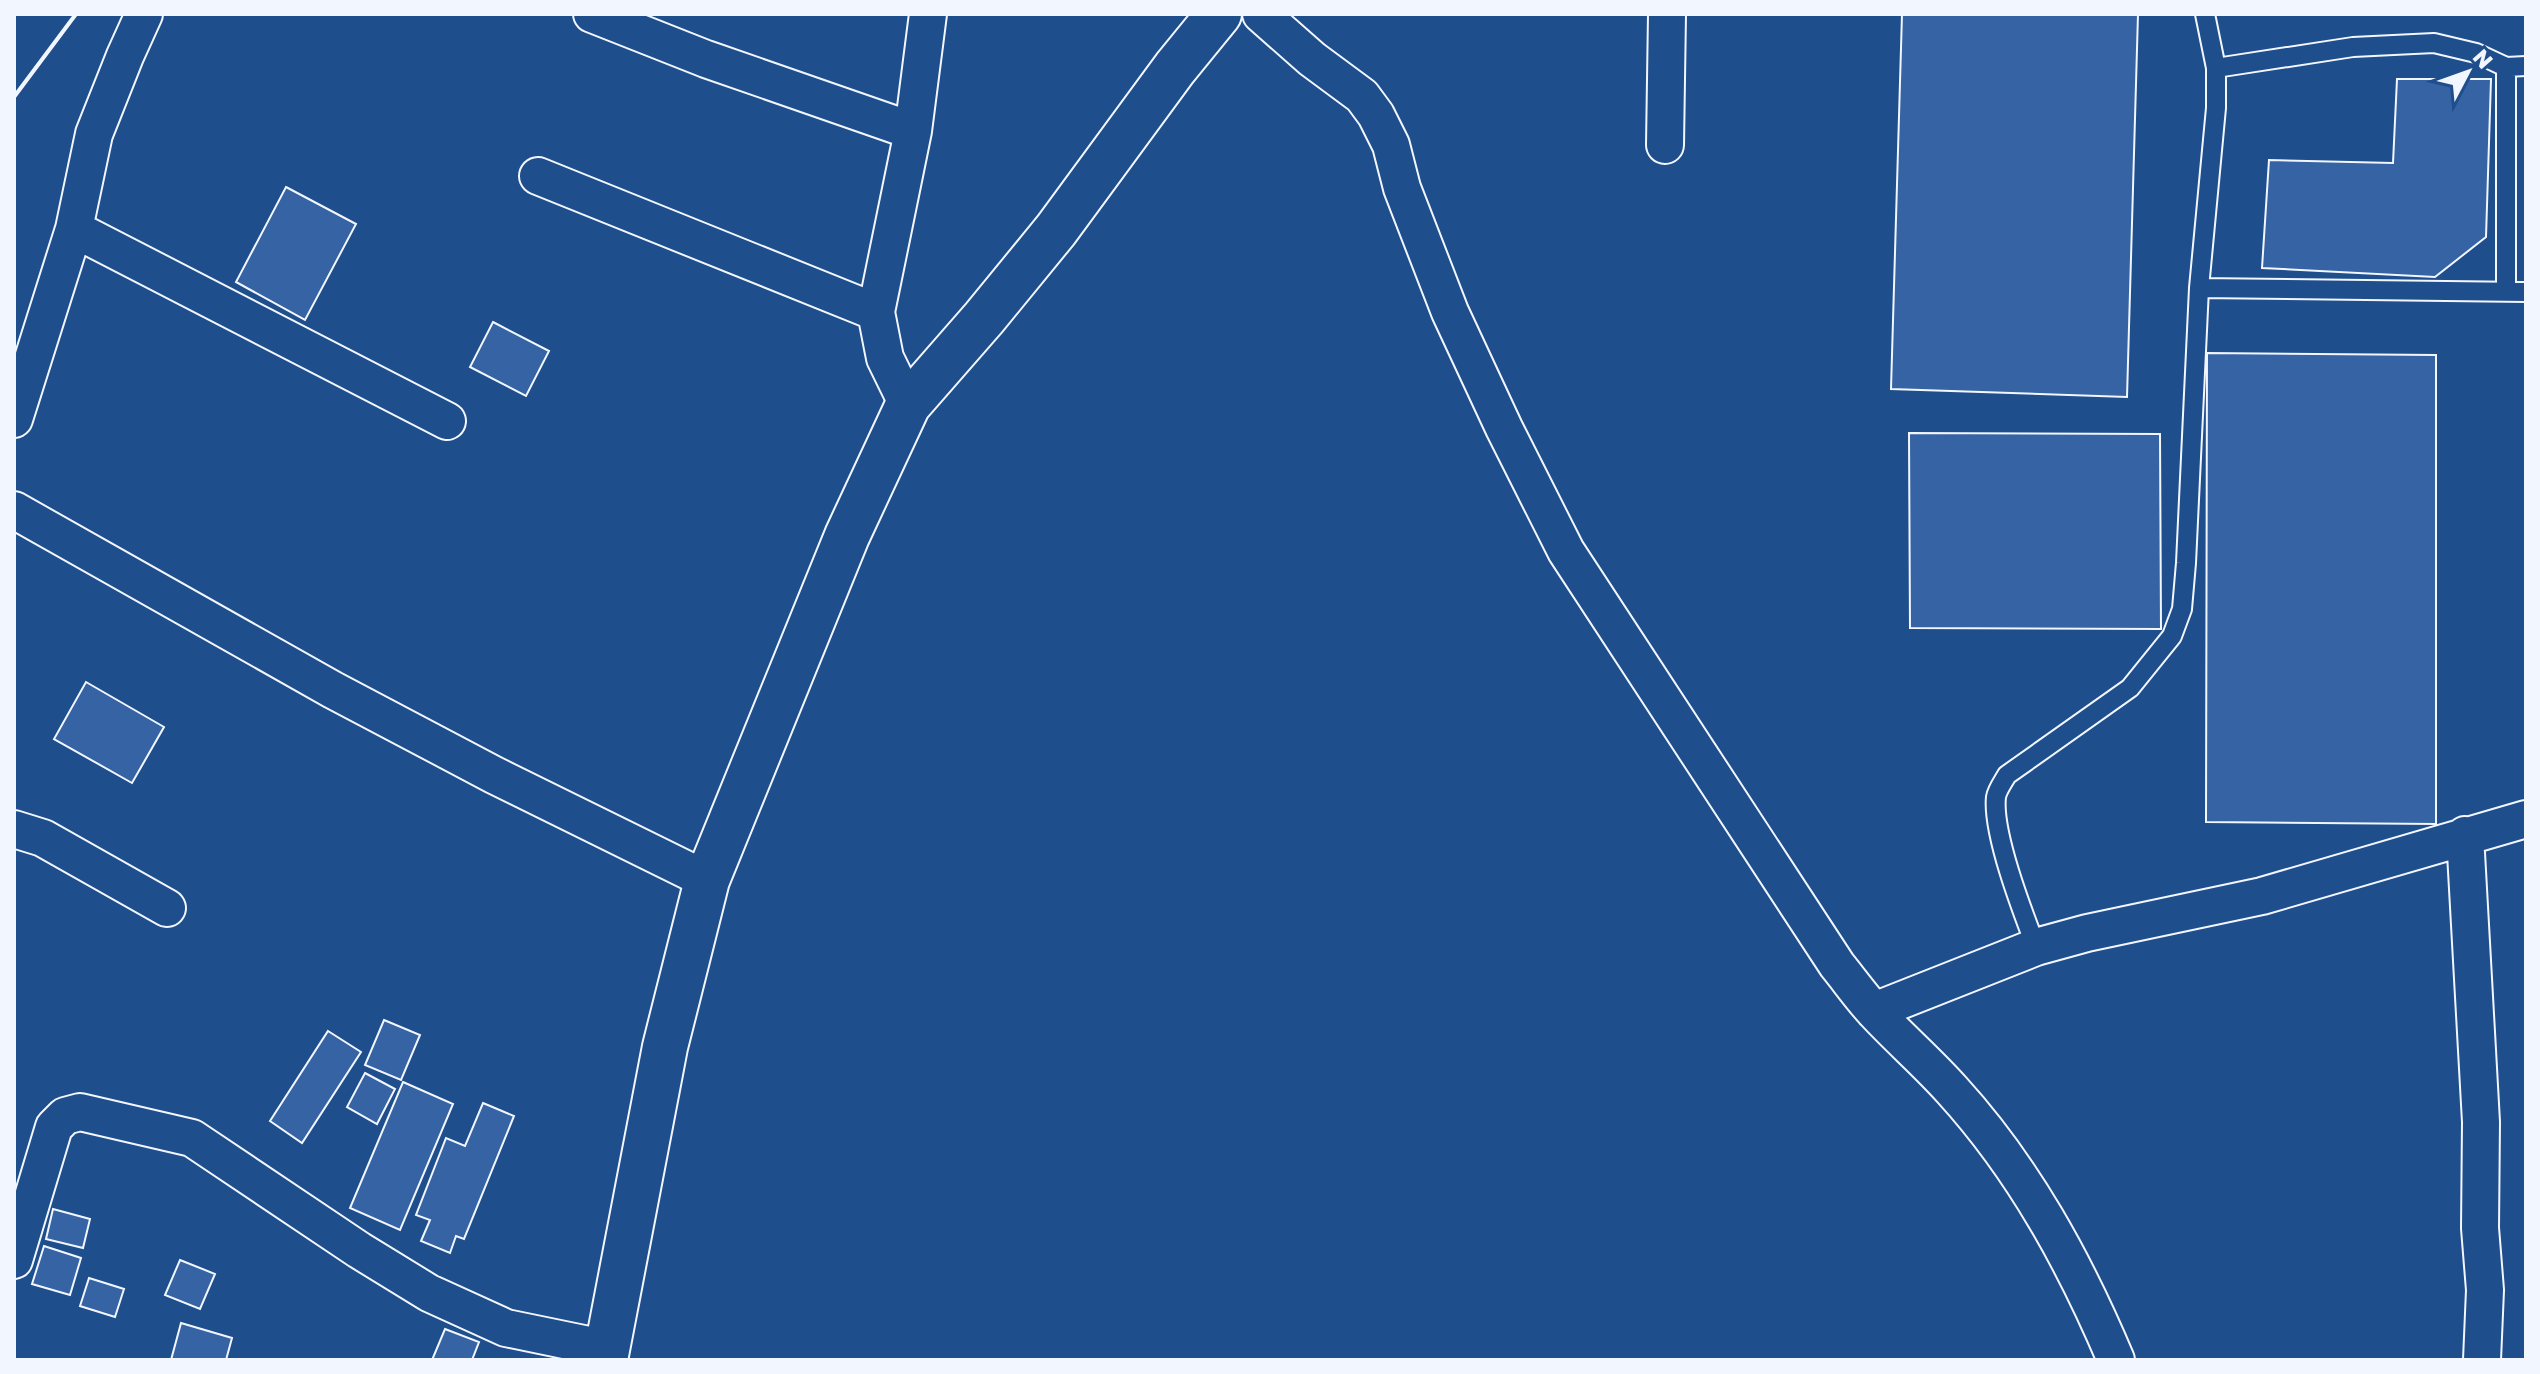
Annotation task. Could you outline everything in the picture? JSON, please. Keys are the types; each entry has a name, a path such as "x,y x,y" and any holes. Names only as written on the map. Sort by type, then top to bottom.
{"street":[{"path":"14,419 74,229 94,134 144,14"},
{"path":"592,14 706,59 913,131"},
{"path":"908,405 885,358 876,312 913,131 928,14"},
{"path":"14,1260 54,1127 65,1116 80,1112 192,1138 346,1242 429,1293 506,1328 606,1354 665,1047 707,880 847,536 908,405 1056,230 1175,68 1219,14"},
{"path":"1261,14 1312,59 1362,96 1381,123 1391,145 1402,188 1450,312 1566,551 1837,965 1874,1011 1954,1092 2006,1159 2053,1229 2116,1360"},
{"path":"1665,145 1667,14"},
{"path":"538,176 876,312"},
{"path":"74,229 447,421"},
{"path":"14,510 373,711 494,775 707,880"},
{"path":"1874,1011 2036,947 2087,933 2262,896 2526,819"},
{"path":"14,829 43,838 167,908"},
{"path":"2465,835 2481,1122 2480,1228 2485,1290 2482,1360"}],"lane":[{"path":"2036,947 1999,830 1996,796 2007,775 2130,688 2172,636 2182,609 2199,288 2215,122 2216,68 2205,14"},
{"path":"2216,68 2353,47 2434,43 2476,53 2506,67 2526,66"},
{"path":"2506,67 2506,291"},
{"path":"2199,288 2526,292"}],"building":[{"path":"1902,14 2138,14 2127,397 1891,389"},
{"path":"2397,79 2491,79 2486,237 2435,277 2262,268 2269,160 2393,163"},
{"path":"286,187 356,224 305,320 236,282"},
{"path":"493,322 549,351 526,396 470,367"},
{"path":"2207,353 2436,355 2436,824 2206,822"},
{"path":"1909,433 2160,434 2161,629 1910,628"},
{"path":"86,682 164,727 132,783 54,739"},
{"path":"384,1020 420,1035 401,1080 365,1065"},
{"path":"328,1031 361,1052 302,1143 270,1121"},
{"path":"365,1073 395,1089 377,1124 347,1107"},
{"path":"403,1082 453,1104 400,1230 350,1208"},
{"path":"483,1103 514,1116 464,1239 456,1236 450,1253 421,1241 430,1220 416,1215 446,1138 465,1146"},
{"path":"53,1209 90,1219 83,1248 46,1239"},
{"path":"44,1246 81,1258 70,1295 32,1284"},
{"path":"180,1260 215,1274 200,1309 165,1295"},
{"path":"89,1278 124,1289 115,1317 80,1306"},
{"path":"181,1323 232,1338 226,1360 171,1360"},
{"path":"445,1329 479,1342 472,1360 432,1360"}],"wall":[{"path":"14,97 76,14"}]}
